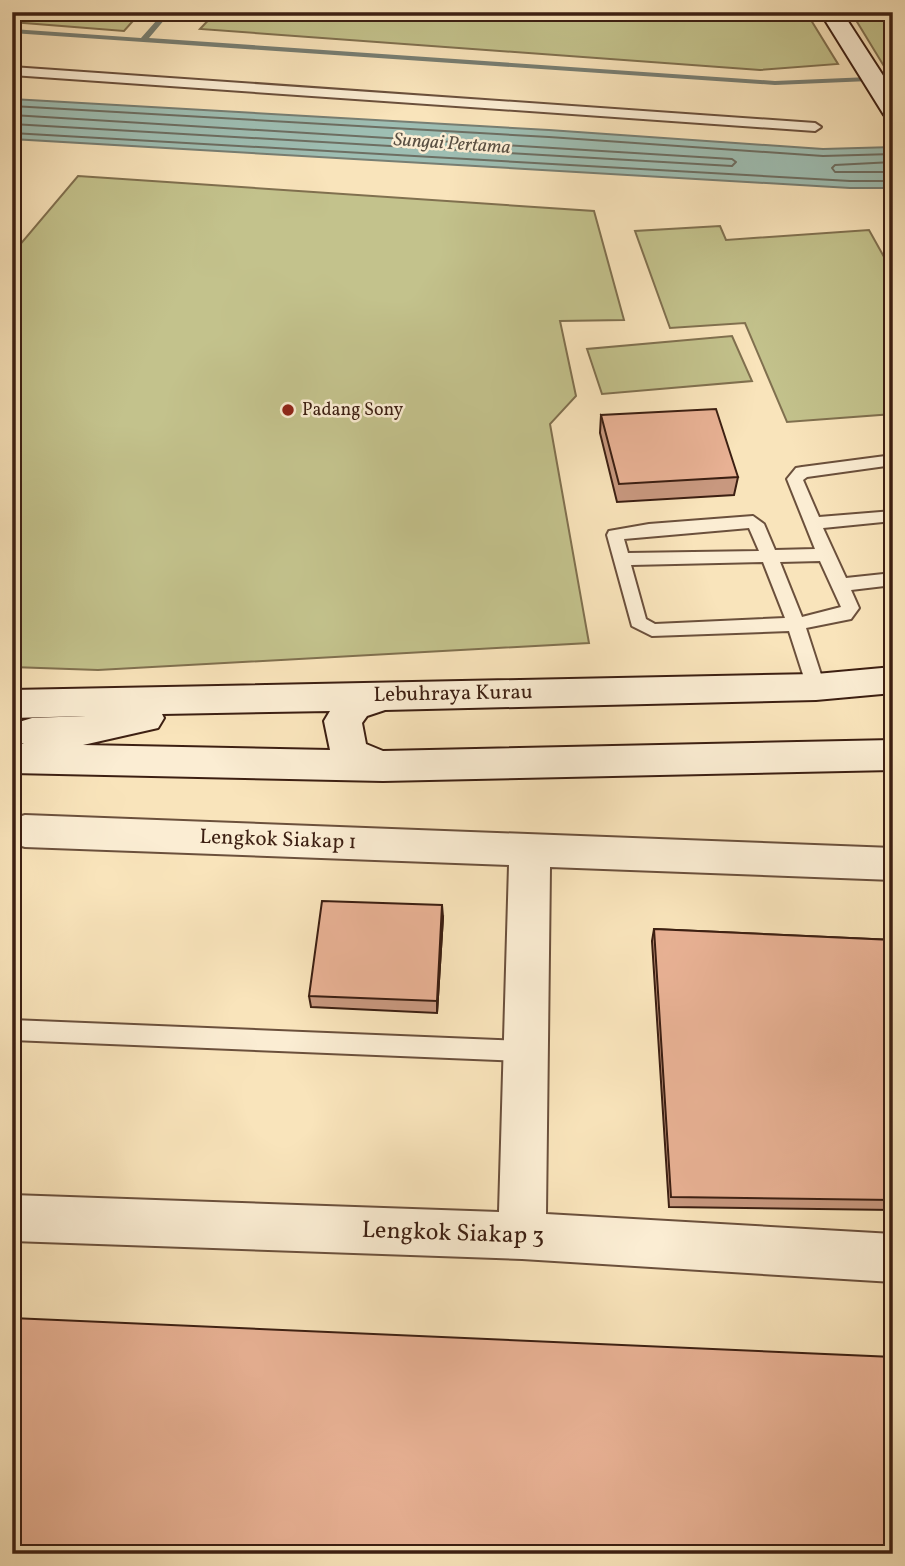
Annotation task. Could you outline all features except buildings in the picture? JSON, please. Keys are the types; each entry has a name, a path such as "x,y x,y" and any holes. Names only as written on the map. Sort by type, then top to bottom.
{"street":[{"path":"831,12 893,110"},
{"name":"Lebuhraya Kurau","path":"12,704 816,687 889,680"},
{"path":"383,766 361,761 349,751 342,721 354,706 385,695"},
{"path":"12,733 82,731 141,719 192,699"},
{"path":"12,758 383,766 893,755"},
{"path":"12,770 56,757"},
{"path":"787,759 893,773"},
{"name":"Lengkok Siakap 1","path":"25,831 893,864"},
{"path":"522,1236 530,850"},
{"name":"Lengkok Siakap 3","path":"12,1218 522,1236 893,1258"}],"lane":[{"path":"12,71 815,127"},
{"path":"816,687 796,624 771,557 753,522 615,535 638,622 652,630 796,624 845,615 850,608 794,479 802,472 893,460"},
{"path":"813,523 893,516"},
{"path":"622,559 826,555"},
{"path":"841,585 893,579"},
{"path":"12,1030 524,1051"}],"shaded area":[{"path":"12,12 141,12 124,31 12,22"},
{"path":"216,12 806,12 838,64 760,70 200,29"},
{"path":"851,12 893,12 893,81"},
{"name":"Padang Sony","path":"78,176 594,211 624,320 560,321 576,396 550,424 589,643 98,670 12,667 12,254"},
{"path":"720,226 726,240 869,230 893,273 893,414 787,422 745,323 670,328 635,231"},
{"path":"732,336 752,381 602,394 587,349"}],"water":[{"name":"Sungai Pertama","path":"12,99 549,130 823,149 893,147 893,188 850,188 12,139"}],"waterway":[{"path":"143,40 168,12"},
{"path":"12,31 143,40"},
{"path":"143,40 775,83 893,78"}],"place":[{"name":"Padang Sony","path":"288,410"}]}
